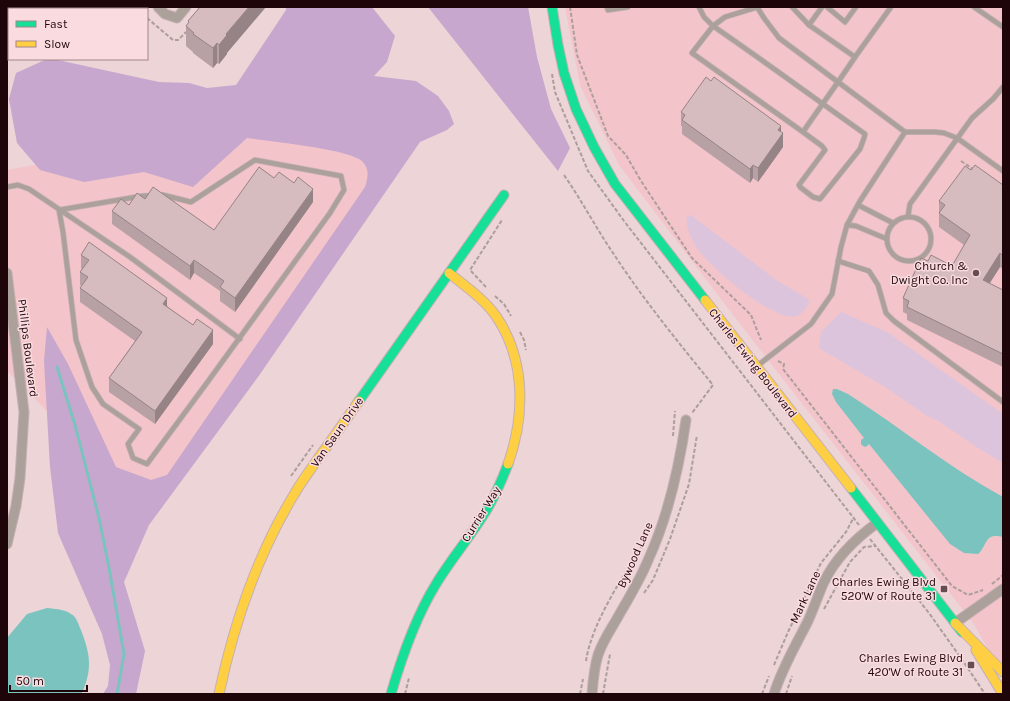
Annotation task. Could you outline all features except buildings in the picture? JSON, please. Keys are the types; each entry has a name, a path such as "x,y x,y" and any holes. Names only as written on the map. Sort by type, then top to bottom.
{"street":[{"path":"158,7 165,14 177,18 186,7"},
{"name":"Charles Ewing Boulevard","path":"552,7 561,59 574,103 585,131 603,165 629,203 955,623 989,670 1003,694"},
{"name":"Van Saun Drive","path":"219,694 232,635 245,592 259,558 276,524 295,492 504,195"},
{"name":"Phillips Boulevard","path":"7,273 10,330 24,412 20,478 16,506 7,544"},
{"name":"Currier Way","path":"391,694 398,670 421,613 451,559 480,520 492,499 507,465 516,430 519,406 519,382 513,348 506,331 496,316 485,304 449,273"},
{"name":"Bywood Lane","path":"592,694 594,671 598,654 606,636 636,586 650,558 661,528 671,498 680,460 686,420"},
{"name":"Mark Lane","path":"774,694 778,682 829,573 835,563 852,543 877,522"},
{"path":"1003,589 955,623 1003,672"}],"lane":[{"path":"607,7 608,10 628,7"},
{"path":"699,7 704,17 713,26 865,134 860,149 820,199 813,197 799,185 825,150 822,146 692,54 713,26 725,17 758,7 764,18 779,38 905,132 944,133 957,138 1003,171"},
{"path":"792,7 809,25 855,57"},
{"path":"809,25 822,7"},
{"path":"827,7 845,22 856,7"},
{"path":"803,132 891,7"},
{"path":"974,7 1003,27"},
{"path":"908,216 910,204 957,138 972,118 1003,88"},
{"path":"756,367 811,324 832,294 847,225 858,205 905,132"},
{"path":"255,160 341,176 344,190 330,213 147,464 133,458 128,444 139,429 103,404 92,386 76,340 64,232 59,210 142,196 163,195 191,202 255,160"},
{"path":"7,186 18,185 29,189 130,257 240,338"},
{"path":"858,205 893,223"},
{"path":"908,216 916,217 928,226 932,241 926,255 920,259 912,261 905,261 892,253 888,247 887,239 893,223 908,216"},
{"path":"847,225 856,226 887,239"},
{"path":"838,261 869,271 878,285 886,313 894,321 1003,402"}],"path":[{"path":"570,7 577,55 608,136 626,155 641,181 692,258 751,315 762,340"},
{"path":"961,161 973,169"},
{"path":"564,175 613,253 663,324 713,385 686,420"},
{"path":"488,289 470,270 502,220"},
{"path":"493,294 504,304 514,322"},
{"path":"517,328 524,340 526,354"},
{"path":"778,361 784,364 783,369 952,586 968,595 984,590"},
{"path":"672,443 676,411"},
{"path":"585,667 588,646 610,598 648,536"},
{"path":"823,611 850,562 864,547 875,546"},
{"path":"989,586 1003,575"},
{"path":"405,694 410,673"},
{"path":"580,694 584,674"},
{"path":"786,694 792,676"}],"shaded area":[{"path":"286,7 372,7 395,36 387,62 374,76 416,81 438,96 449,111 454,124 447,130 420,142 258,377 149,525 124,582 145,651 136,694 103,694 108,686 110,665 102,634 58,533 50,467 44,361 47,327 68,364 116,467 151,480 167,475 365,187 367,170 362,161 342,153 308,146 247,138 193,187 144,172 84,182 40,170 17,143 9,99 16,73 45,60 58,60 159,82 189,83 207,88 236,85 286,10"},
{"path":"428,7 528,7 537,57 551,109 570,148 558,171"},
{"path":"565,7 1003,7 1003,676 974,624 737,320 619,165 580,85"},
{"path":"249,125 384,163 160,491 114,478 7,371 7,170"},
{"path":"691,215 776,280 808,299 809,302 801,314 797,316 787,316 773,311 743,291 714,267 696,247 690,236 687,216"},
{"path":"841,312 887,332 1003,414 1003,463 937,420 927,416 885,387 819,348 821,332"}],"water":[{"path":"833,389 837,389 848,394 943,460 1003,497 1003,537 992,536 989,538 978,554 964,553 950,544 869,444 866,447 861,444 861,440 864,438 836,402 832,394"},
{"path":"47,608 62,610 73,615 81,630 89,661 88,676 82,693 7,694 7,638 27,614"}],"waterway":[{"path":"57,367 75,425 99,518 109,568 124,654 117,694"}],"traffic: fast":[{"path":"552,7 564,73 576,109 594,147 615,184 705,300"},
{"path":"359,401 504,195"},
{"path":"391,694 415,624 428,597 486,511 508,464"},
{"path":"851,488 962,632"}],"traffic: slow":[{"path":"449,273 474,293 496,316 506,333 513,351 520,388 520,408 514,446 508,464"},
{"path":"705,300 851,488"},
{"path":"219,694 232,641 248,590 269,541 300,485 359,401"},
{"path":"955,623 1003,672"},
{"path":"976,650 1003,694"}],"place":[{"name":"Church & Dwight Co. Inc","path":"976,273"},
{"name":"Charles Ewing Blvd 520'W of Route 31","path":"944,589"},
{"name":"Charles Ewing Blvd 420'W of Route 31","path":"971,665"}]}
